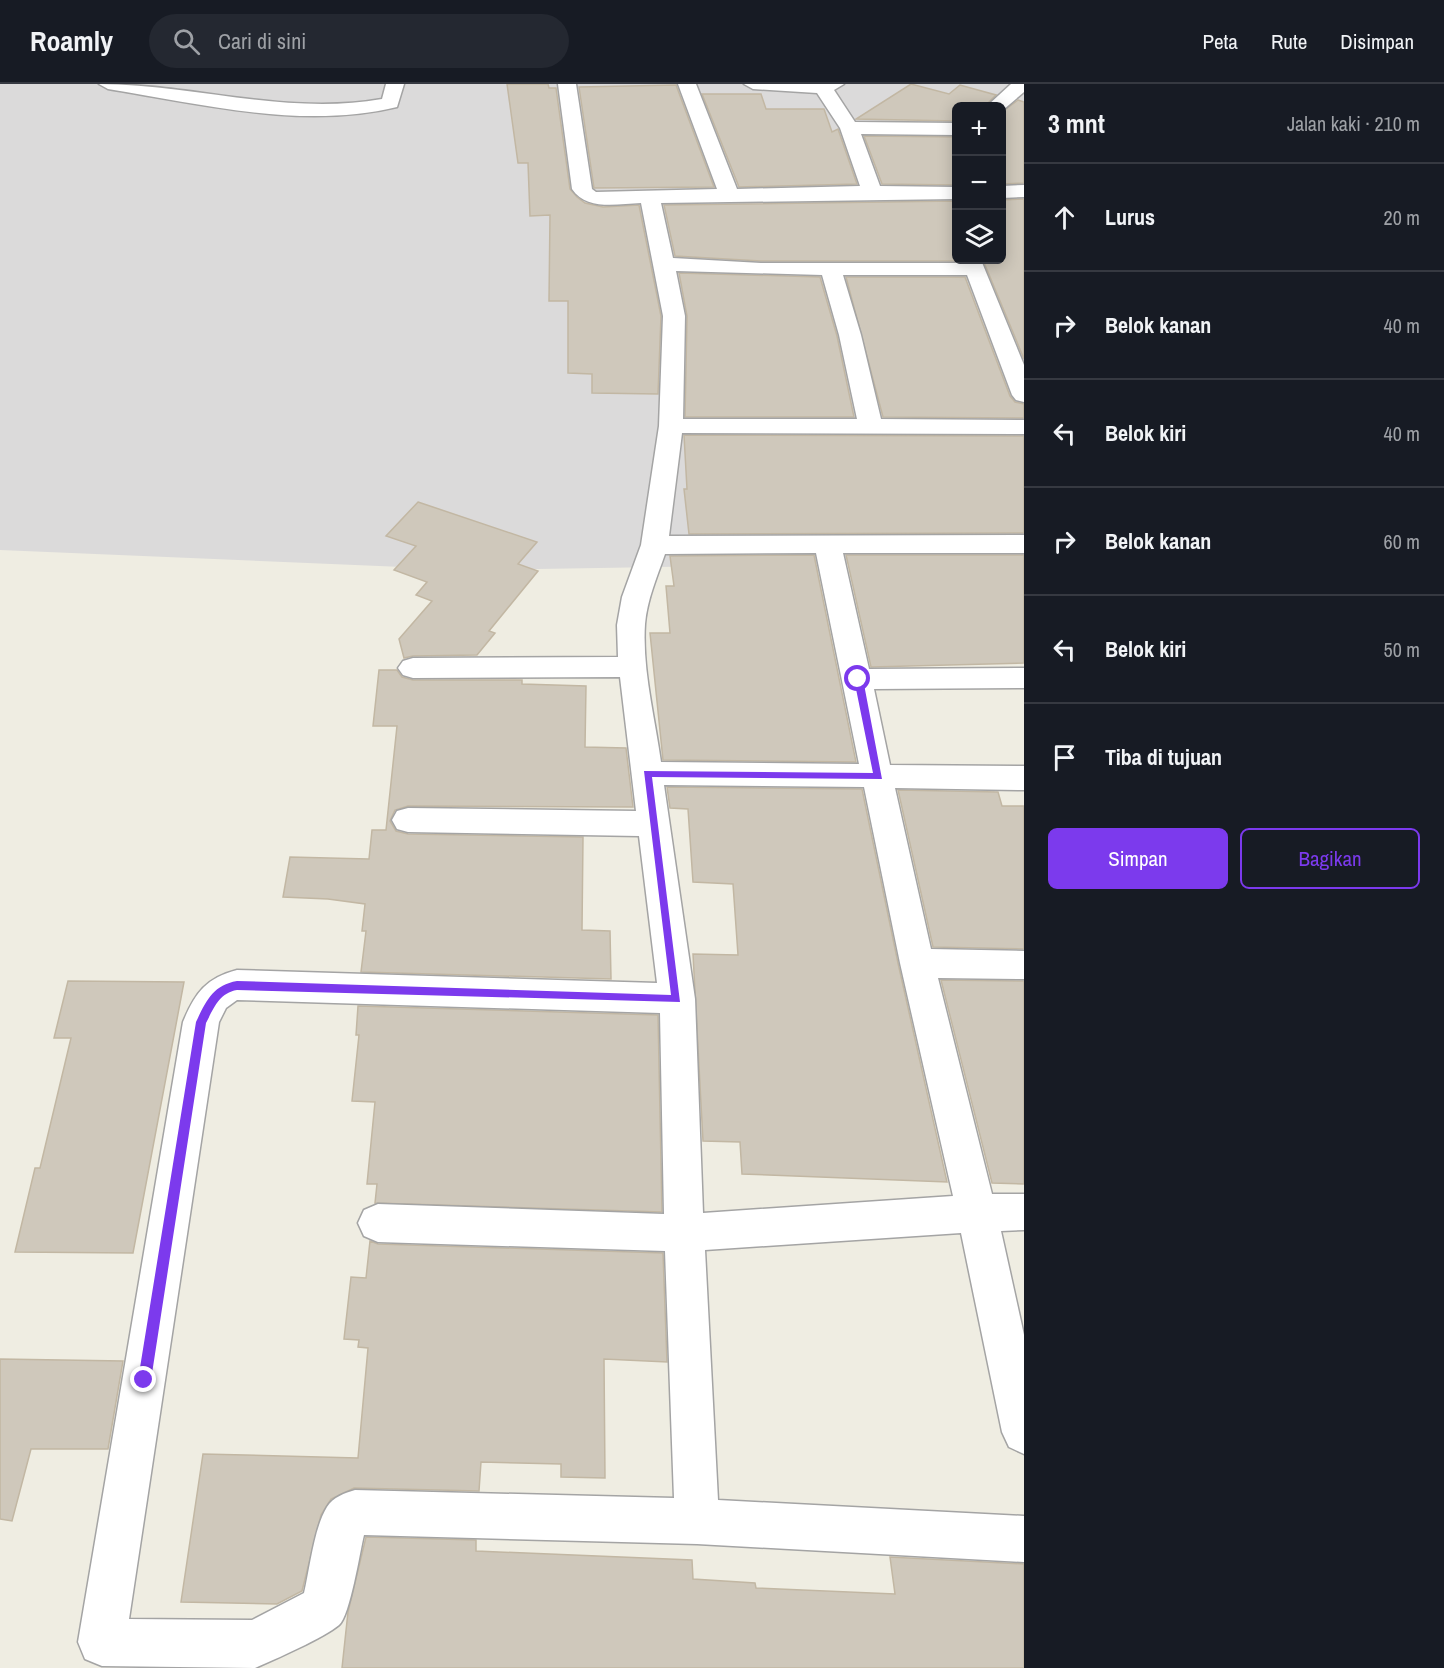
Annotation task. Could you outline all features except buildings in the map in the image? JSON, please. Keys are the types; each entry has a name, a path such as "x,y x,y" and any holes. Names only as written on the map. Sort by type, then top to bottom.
{"street":[{"path":"108,84 206,101 302,110 372,107 390,103 395,84"},
{"path":"567,84 582,189 586,195 603,199 872,192 952,200"},
{"path":"687,84 730,196"},
{"path":"753,84 829,86 849,128 872,192"},
{"path":"1000,102 1016,85"},
{"path":"849,128 952,129"},
{"path":"1006,192 1024,191"},
{"path":"650,198 674,316 671,426 654,545 636,597 631,625 633,667 677,999 684,1233 697,1521"},
{"path":"665,264 831,270 973,264 1024,395"},
{"path":"831,270 850,335 871,427"},
{"path":"671,426 1024,427"},
{"path":"828,544 917,963 977,1212 1024,1432"},
{"path":"654,545 1024,544"},
{"path":"413,668 633,667"},
{"path":"858,679 1024,678"},
{"path":"647,773 1024,778"},
{"path":"408,820 653,824"},
{"path":"917,963 1024,965"},
{"path":"677,999 237,985 225,987 207,1007 201,1022 102,1642 255,1656 324,1608 344,1521 355,1512 697,1521 1024,1539"},
{"path":"378,1223 684,1233 977,1212 1024,1212"}],"shaded area":[{"path":"0,84 1024,84 1024,561 474,570 0,550"}],"route":[{"path":"144,1380 201,1022 216,994 225,987 237,985 677,999 647,773 879,776 858,679"}]}
